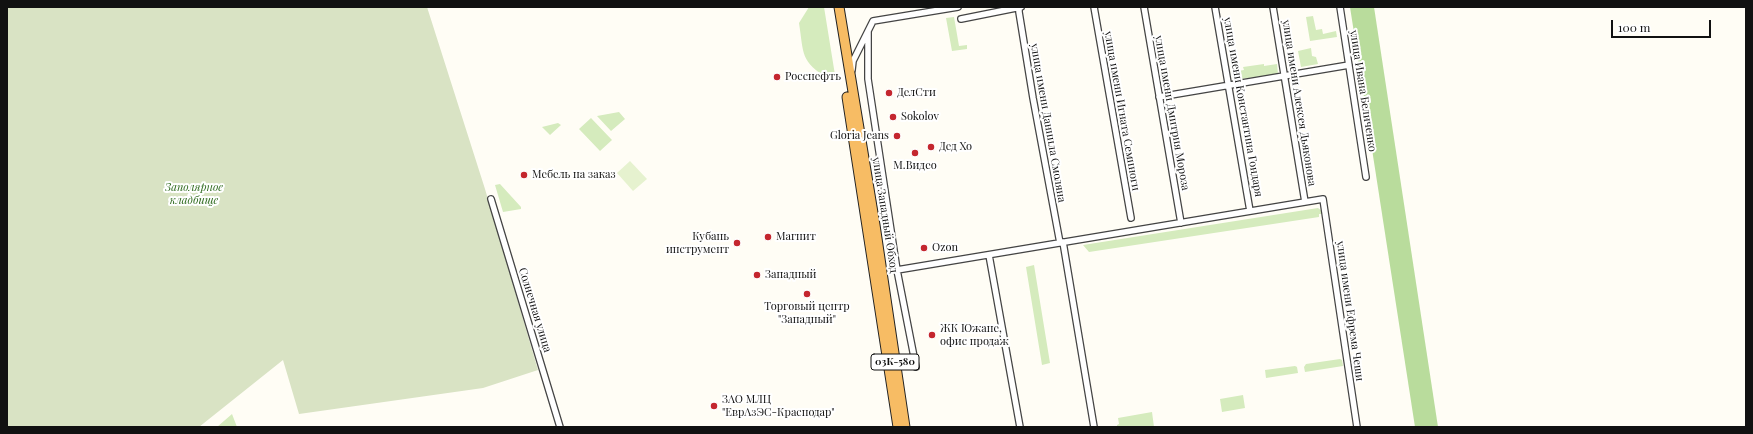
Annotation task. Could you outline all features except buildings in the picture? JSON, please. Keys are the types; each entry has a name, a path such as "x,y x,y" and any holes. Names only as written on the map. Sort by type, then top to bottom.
{"highway":[{"name":"улица Западный Обход","path":"834,7 898,427"},
{"name":"улица Западный Обход","path":"839,7 875,225 905,427"}],"street":[{"path":"853,95 853,61 873,21 958,7"},
{"path":"961,19 1020,7"},
{"name":"улица имени Даниила Смоляна","path":"1020,7 1019,12 1032,98 1061,243 1094,427"},
{"name":"улица имени Игната Семиноги","path":"1094,7 1131,218"},
{"name":"улица имени Дмитрия Мороза","path":"1144,7 1181,223"},
{"name":"улица имени Константина Гондаря","path":"1215,7 1250,211"},
{"name":"улица имени Алексея Дьяконова","path":"1273,7 1305,202"},
{"name":"улица Ивана Беличенко","path":"1340,7 1366,177"},
{"path":"868,32 868,79 897,270 916,366"},
{"path":"1159,97 1349,65"},
{"name":"Солнечная улица","path":"491,199 560,427"},
{"name":"улица имени Ефрема Чеши","path":"1305,202 1323,199 1357,427"},
{"path":"897,270 1305,202"},
{"path":"989,254 1020,427"}],"green space":[{"name":"Заполярное кладбище","path":"7,7 427,7 485,189 538,370 483,388 299,414 283,360 199,427 7,427"},
{"path":"809,7 824,7 835,75 829,79 808,62 803,50 799,23"},
{"path":"1350,7 1374,7 1438,427 1415,427"},
{"path":"1313,16 1316,30 1322,29 1323,34 1336,31 1337,37 1310,41 1306,17"},
{"path":"954,17 959,46 967,45 967,49 952,51 946,18"},
{"path":"1311,48 1312,56 1316,57 1318,64 1301,67 1298,51"},
{"path":"1264,64 1264,66 1277,64 1278,74 1234,80 1232,72 1244,70 1243,67"},
{"path":"619,112 625,119 611,131 597,116"},
{"path":"591,118 612,140 600,151 579,129"},
{"path":"558,123 561,125 550,135 542,127"},
{"path":"630,161 647,179 633,191 617,173"},
{"path":"500,184 521,207 521,209 503,212 495,185"},
{"path":"1318,208 1322,211 1322,214 1319,214 1319,217 1089,252 1083,245"},
{"path":"1034,265 1050,363 1042,365 1026,267"},
{"path":"1340,359 1342,360 1343,366 1305,372 1304,367 1306,364"},
{"path":"1297,367 1298,373 1266,378 1265,370"},
{"path":"1243,395 1245,408 1222,412 1220,399"},
{"path":"1152,412 1154,427 1117,427 1119,424 1118,418"},
{"path":"232,414 237,427 217,427"}],"place":[{"name":"Росснефть","path":"777,77"},
{"name":"ДелСти","path":"889,93"},
{"name":"Sokolov","path":"893,117"},
{"name":"Gloria Jeans","path":"897,136"},
{"name":"Дед Хо","path":"931,147"},
{"name":"М.Видео","path":"915,153"},
{"name":"Мебель на заказ","path":"524,175"},
{"name":"Магнит","path":"768,237"},
{"name":"Кубань инструмент","path":"737,243"},
{"name":"Ozon","path":"924,248"},
{"name":"Западный","path":"757,275"},
{"name":"Торговый центр \"Западный\"","path":"807,294"},
{"name":"ЖК Южане, офис продаж","path":"932,335"},
{"name":"ЗАО МЛЦ \"ЕврАзЭС-Краснодар\"","path":"714,406"}]}
